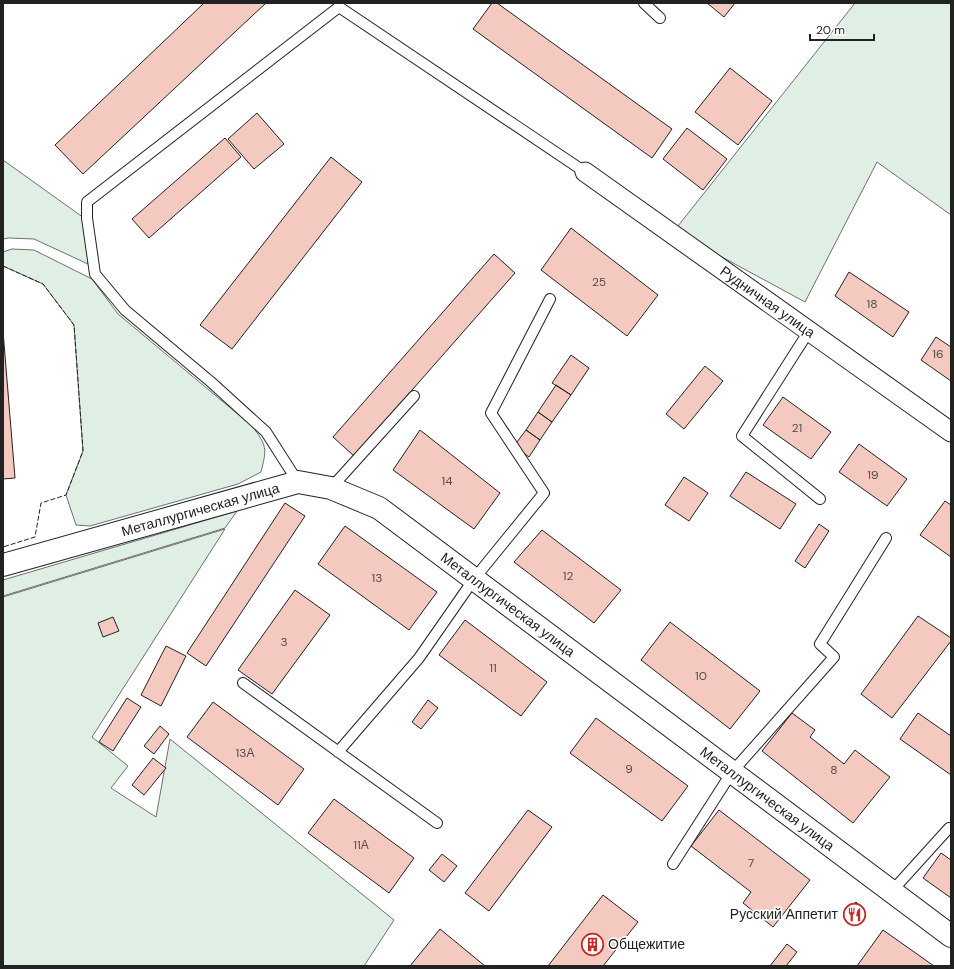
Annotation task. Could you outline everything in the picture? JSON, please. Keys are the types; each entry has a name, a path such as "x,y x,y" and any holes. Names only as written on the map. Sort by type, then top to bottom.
{"street":[{"name":"Рудничная улица","path":"585,172 951,432"},
{"name":"Металлургическая улица","path":"3,565 298,482 331,488 379,508 951,936"}],"lane":[{"path":"644,3 660,18"},
{"path":"298,482 266,432 211,382 125,310 95,274 87,218 88,202 339,7 585,172"},
{"path":"338,752 419,658 474,579 544,493 491,413 550,299"},
{"path":"809,331 742,436 820,499"},
{"path":"331,488 414,396"},
{"path":"673,864 732,772 834,657 820,644 886,538"},
{"path":"243,683 437,823"},
{"path":"892,891 949,828"}],"green space":[{"path":"855,3 951,3 951,215 877,162 805,302 674,231"},
{"path":"3,160 91,223 88,264 34,239 3,239"},
{"path":"12,249 34,250 92,279 118,314 252,426 261,438 265,452 261,472 238,484 90,526 76,525 66,495 83,451 74,325 43,284 3,266 3,252"},
{"path":"237,511 225,528 3,596 3,580"},
{"path":"225,529 92,737 128,766 111,788 156,817 170,739 394,920 364,966 3,966 3,597"}],"building":[{"path":"204,3 266,3 83,174 55,145"},
{"path":"492,3 497,3 672,129 652,158 473,29"},
{"path":"707,3 735,3 724,17"},
{"path":"730,68 772,101 738,145 695,112"},
{"path":"257,113 284,144 254,169 228,139"},
{"path":"687,128 727,159 703,190 663,159"},
{"path":"225,138 241,157 149,238 132,219"},
{"path":"331,157 362,182 232,349 200,325"},
{"path":"571,228 658,295 627,336 541,270"},
{"path":"494,254 515,273 354,456 333,437"},
{"path":"849,272 909,312 893,337 835,296"},
{"path":"3,331 15,478 3,479"},
{"path":"936,337 951,347 951,381 921,360"},
{"path":"571,355 589,368 571,395 552,383"},
{"path":"705,366 723,381 684,429 666,414"},
{"path":"556,385 571,395 552,422 538,412"},
{"path":"783,397 831,432 811,459 763,425"},
{"path":"538,412 552,422 540,440 526,430"},
{"path":"420,430 500,493 474,529 393,470"},
{"path":"526,430 540,440 529,457 514,446"},
{"path":"859,444 907,479 887,506 839,472"},
{"path":"746,472 796,504 780,529 730,496"},
{"path":"684,477 708,493 689,521 665,505"},
{"path":"945,501 951,505 951,557 920,535"},
{"path":"285,503 305,516 206,666 187,653"},
{"path":"819,524 829,531 805,568 795,561"},
{"path":"345,526 437,592 409,630 318,564"},
{"path":"542,530 621,590 594,623 514,562"},
{"path":"295,590 330,615 272,694 238,670"},
{"path":"918,616 951,638 951,641 892,718 861,694"},
{"path":"113,617 119,631 103,637 98,623"},
{"path":"465,620 547,682 521,716 439,655"},
{"path":"670,622 760,691 730,729 641,660"},
{"path":"166,646 186,656 161,706 141,695"},
{"path":"127,698 141,707 113,751 99,742"},
{"path":"428,700 438,708 421,729 412,722"},
{"path":"213,702 304,769 278,805 187,737"},
{"path":"792,713 815,730 810,737 844,764 855,750 890,777 853,823 762,751"},
{"path":"918,713 951,736 951,775 900,739"},
{"path":"596,718 688,786 662,821 570,753"},
{"path":"160,726 169,734 154,754 144,746"},
{"path":"153,758 166,768 144,795 132,785"},
{"path":"334,799 414,858 389,893 308,833"},
{"path":"528,810 552,827 489,911 465,893"},
{"path":"719,810 810,880 773,927 743,903 751,892 691,846"},
{"path":"941,853 951,860 951,898 923,878"},
{"path":"442,854 457,866 444,882 429,870"},
{"name":"Общежитие","path":"603,895 638,922 603,966 548,966"},
{"path":"856,902 865,911 860,916 850,907"},
{"path":"440,929 485,966 410,966"},
{"path":"883,930 934,966 857,966"},
{"path":"787,944 797,952 786,966 770,966"}],"fence":[{"path":"3,266 43,284 74,325 83,451 66,495 41,503 35,537 3,547"}],"place":[{"name":"Русский Аппетит","path":"854,914"},
{"name":"Общежитие","path":"593,944"}]}
